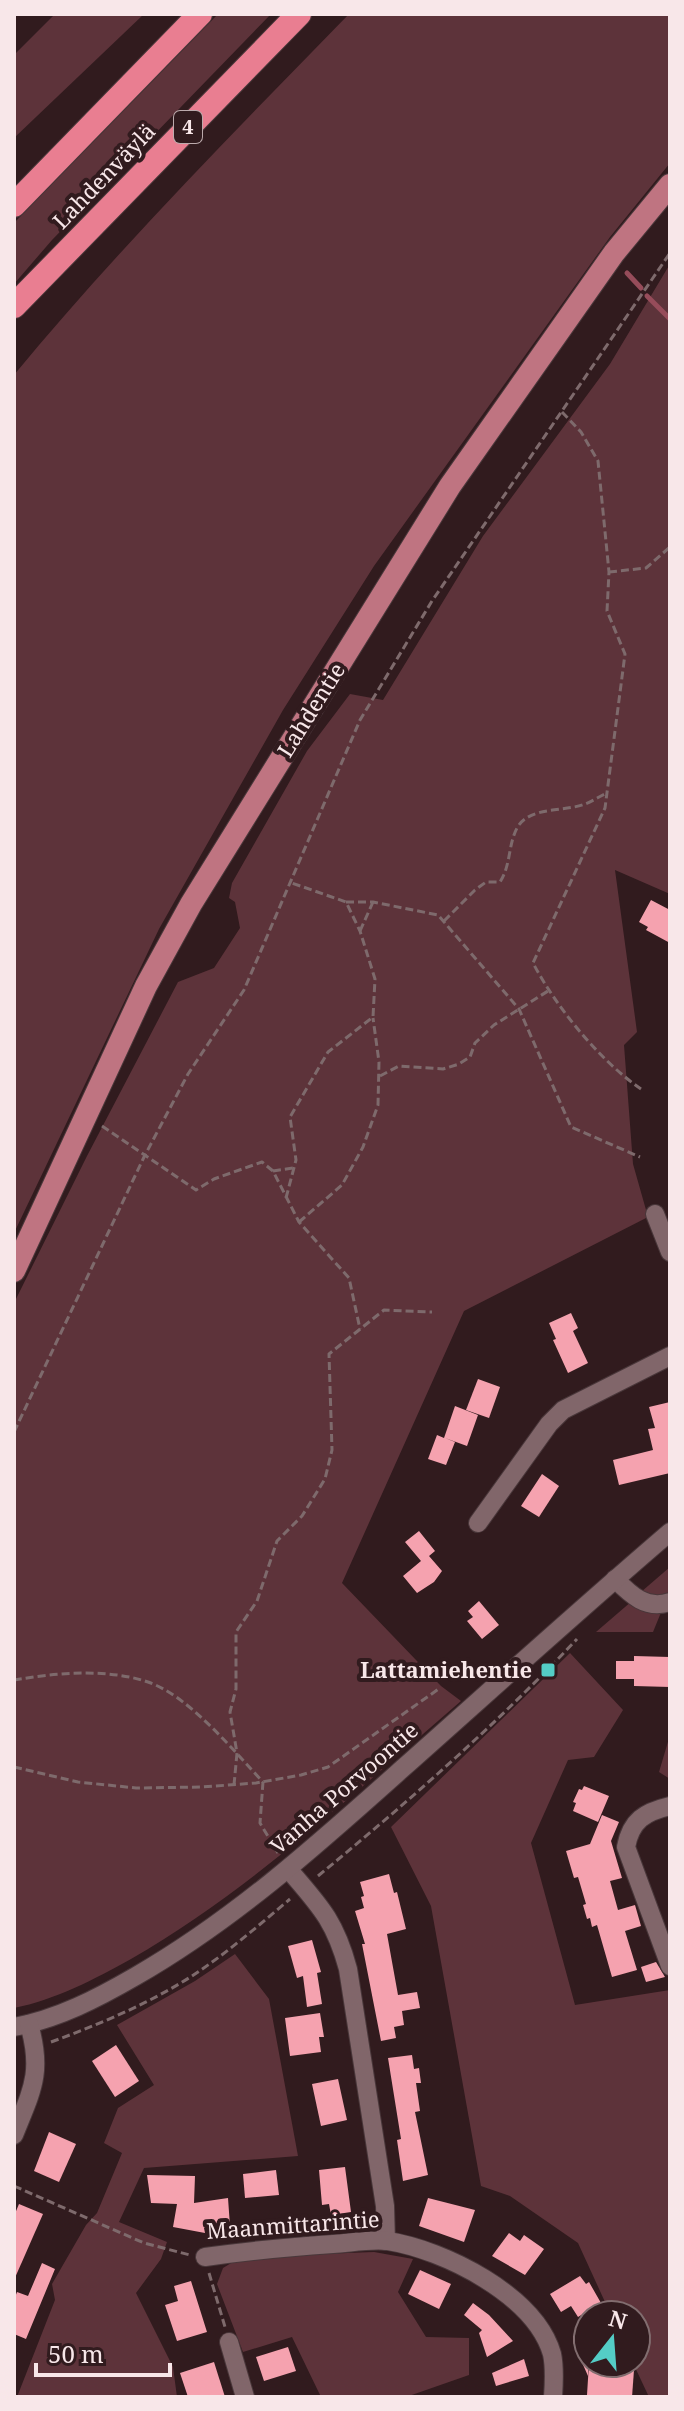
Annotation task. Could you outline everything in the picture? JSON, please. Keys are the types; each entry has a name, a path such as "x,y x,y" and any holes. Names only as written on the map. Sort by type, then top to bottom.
{"highway":[{"name":"Lahdenväylä","path":"18,200 200,14"},
{"name":"Lahdenväylä","path":"14,306 299,14"},
{"path":"14,318 77,240"}],"main road":[{"name":"Lahdentie","path":"14,1271 146,986 191,904 442,499 614,253 670,185"}],"street":[{"path":"655,1214 670,1252"},
{"path":"478,1523 549,1424 563,1410 670,1356"},
{"name":"Vanha Porvoontie","path":"22,2025 96,1999 180,1951 289,1870 670,1532"},
{"path":"615,1579 644,1603 653,1606 670,1602"},
{"path":"670,1806 643,1815 629,1834 626,1847 670,1966"},
{"path":"289,1870 327,1915 340,1939 348,1969 385,2206 386,2241"},
{"path":"14,2133 36,2072 35,2047 22,2025"},
{"name":"Maanmittarintie","path":"205,2257 256,2250 386,2241 453,2262 487,2279 513,2299 535,2324 551,2353 555,2378 553,2397"},
{"path":"229,2342 245,2397"}],"path":[{"path":"14,1432 144,1157 188,1074 244,990 360,720 432,601 670,253"},
{"path":"562,412 581,432 598,461 609,572 607,611 625,654 605,808 533,963 548,991 617,1072 641,1089"},
{"path":"609,572 646,568 670,547"},
{"path":"443,922 486,882 500,882 506,873 517,826 528,817 584,805 607,793"},
{"path":"289,882 346,902 373,902 438,915 519,1009 571,1127 640,1157"},
{"path":"299,1222 342,1185 363,1147 378,1105 379,1077 373,1017 375,979 360,931 346,902"},
{"path":"360,931 373,902"},
{"path":"379,1077 399,1066 443,1069 459,1064 470,1057 475,1043 494,1025 548,991"},
{"path":"286,1198 296,1160 290,1117 328,1052 373,1017"},
{"path":"84,1117 112,1130 144,1157 196,1190 214,1179 262,1162 273,1171 299,1222 349,1278 360,1329"},
{"path":"273,1171 294,1168"},
{"path":"234,1785 237,1753 230,1712 236,1689 236,1632 257,1601 277,1541 302,1516 325,1479 332,1450 329,1354 384,1310 432,1312"},
{"path":"310,1883 392,1816 548,1670 583,1633"},
{"path":"14,1680 53,1673 84,1673 150,1683 196,1713 263,1782 260,1823 289,1870"},
{"path":"14,1767 96,1785 163,1788 234,1785 301,1775 328,1767 440,1688"},
{"path":"48,2043 102,2023 192,1976 295,1896"},
{"name":"Maanmittarintie","path":"14,2186 144,2243 205,2257"},
{"path":"205,2257 229,2342"}],"shaded area":[{"path":"55,14 144,14 14,138 14,55"},
{"path":"218,14 271,14 52,240 14,284 14,223"},
{"path":"349,14 670,14 670,163 610,237 374,566 283,710 159,929 14,1233 14,375 136,236"},
{"path":"670,264 670,894 615,870 637,1032 624,1045 633,1164 648,1217 464,1311 342,1583 441,1686 461,1701 302,1838 176,1932 103,1974 60,1994 14,2008 14,1303 178,982 214,968 240,928 235,902 229,898 232,883 307,751 350,694 383,700 483,536 610,364"},
{"path":"670,1567 670,1596 653,1601 641,1592"},
{"path":"632,1601 662,1610 653,1632 596,1632"},
{"path":"570,1653 623,1710 594,1757 568,1760 531,1843 575,2005 670,1990 670,2397 649,2397 641,2379 652,2379 652,2299 604,2299 578,2243 510,2196 481,2186 431,1906 391,1827"},
{"path":"670,1735 670,1779 659,1772"},
{"path":"235,1954 269,1999 298,2156 144,2168 119,2222 167,2242 161,2259 136,2293 173,2367 177,2397 17,2397 55,2300 52,2284 86,2225 97,2213 122,2153 104,2143 118,2108 154,2085 117,2025 195,1981"},
{"path":"374,2252 413,2259 398,2292 426,2337 469,2338 469,2375 406,2397 321,2397 292,2337 243,2352 217,2284 223,2268 241,2257"}],"building":[{"path":"651,900 670,910 670,943 646,930 648,927 639,922"},
{"path":"571,1313 578,1328 573,1331 588,1363 568,1373 549,1323"},
{"path":"478,1379 500,1387 489,1418 466,1410"},
{"path":"670,1402 670,1473 619,1485 613,1460 653,1450 648,1429 655,1428 649,1407"},
{"path":"455,1406 478,1415 467,1446 445,1438 455,1442 446,1465 428,1459 437,1435 444,1438"},
{"path":"542,1474 559,1486 539,1517 521,1506"},
{"path":"419,1531 435,1551 429,1556 442,1571 434,1582 417,1593 403,1576 421,1561 405,1542"},
{"path":"479,1601 499,1625 482,1639 467,1621 473,1617 468,1611"},
{"path":"634,1656 670,1657 670,1687 634,1686 634,1679 616,1679 616,1661 634,1661"},
{"path":"584,1786 609,1796 598,1822 573,1811 576,1803 573,1802 579,1789 582,1790"},
{"path":"602,1815 619,1822 611,1841 622,1878 610,1881 618,1910 635,1905 641,1926 625,1931 637,1970 612,1977 597,1925 592,1927 590,1918 587,1919 578,1877 574,1878 566,1851 590,1844"},
{"path":"389,1874 406,1929 387,1934 398,1995 417,1992 420,2008 402,2011 404,2025 394,2027 396,2038 381,2041 362,1944 365,1944 355,1911 364,1908 360,1882"},
{"path":"312,1940 321,1972 317,1973 322,2004 307,2007 303,1976 297,1978 288,1946"},
{"path":"656,1962 665,1977 646,1982 641,1967"},
{"path":"320,2013 324,2037 319,2037 321,2052 290,2056 285,2018"},
{"path":"116,2045 139,2081 115,2097 92,2061"},
{"path":"412,2055 414,2069 419,2068 421,2083 416,2083 420,2111 415,2112 428,2175 403,2181 397,2140 401,2139 388,2058"},
{"path":"338,2079 347,2120 321,2126 312,2084"},
{"path":"49,2132 76,2144 59,2182 34,2171"},
{"path":"345,2167 351,2212 331,2215 329,2204 322,2205 319,2170"},
{"path":"276,2170 279,2195 245,2198 243,2174"},
{"path":"147,2175 195,2176 194,2203 228,2198 230,2226 204,2228 205,2233 173,2227 177,2204 151,2203"},
{"path":"428,2198 475,2210 464,2242 419,2226"},
{"path":"19,2204 43,2214 14,2280 14,2216"},
{"path":"509,2233 520,2241 524,2235 544,2249 525,2275 492,2256"},
{"path":"42,2263 55,2269 26,2339 14,2334 14,2300 17,2292 28,2296"},
{"path":"420,2270 451,2284 439,2309 408,2294"},
{"path":"580,2276 586,2284 589,2282 599,2299 572,2299 572,2308 561,2312 550,2294"},
{"path":"191,2281 207,2332 177,2341 165,2305 178,2301 174,2286"},
{"path":"473,2303 513,2341 487,2357 479,2333 482,2330 464,2315"},
{"path":"288,2347 296,2371 264,2381 256,2357"},
{"path":"524,2359 529,2376 496,2386 492,2373"},
{"path":"214,2362 225,2397 188,2397 180,2373"},
{"path":"588,2379 633,2379 632,2397 587,2395"}],"waterway":[{"path":"627,273 641,288"},
{"path":"647,296 670,319"}],"place":[{"name":"Lattamiehentie","path":"548,1670"}]}
